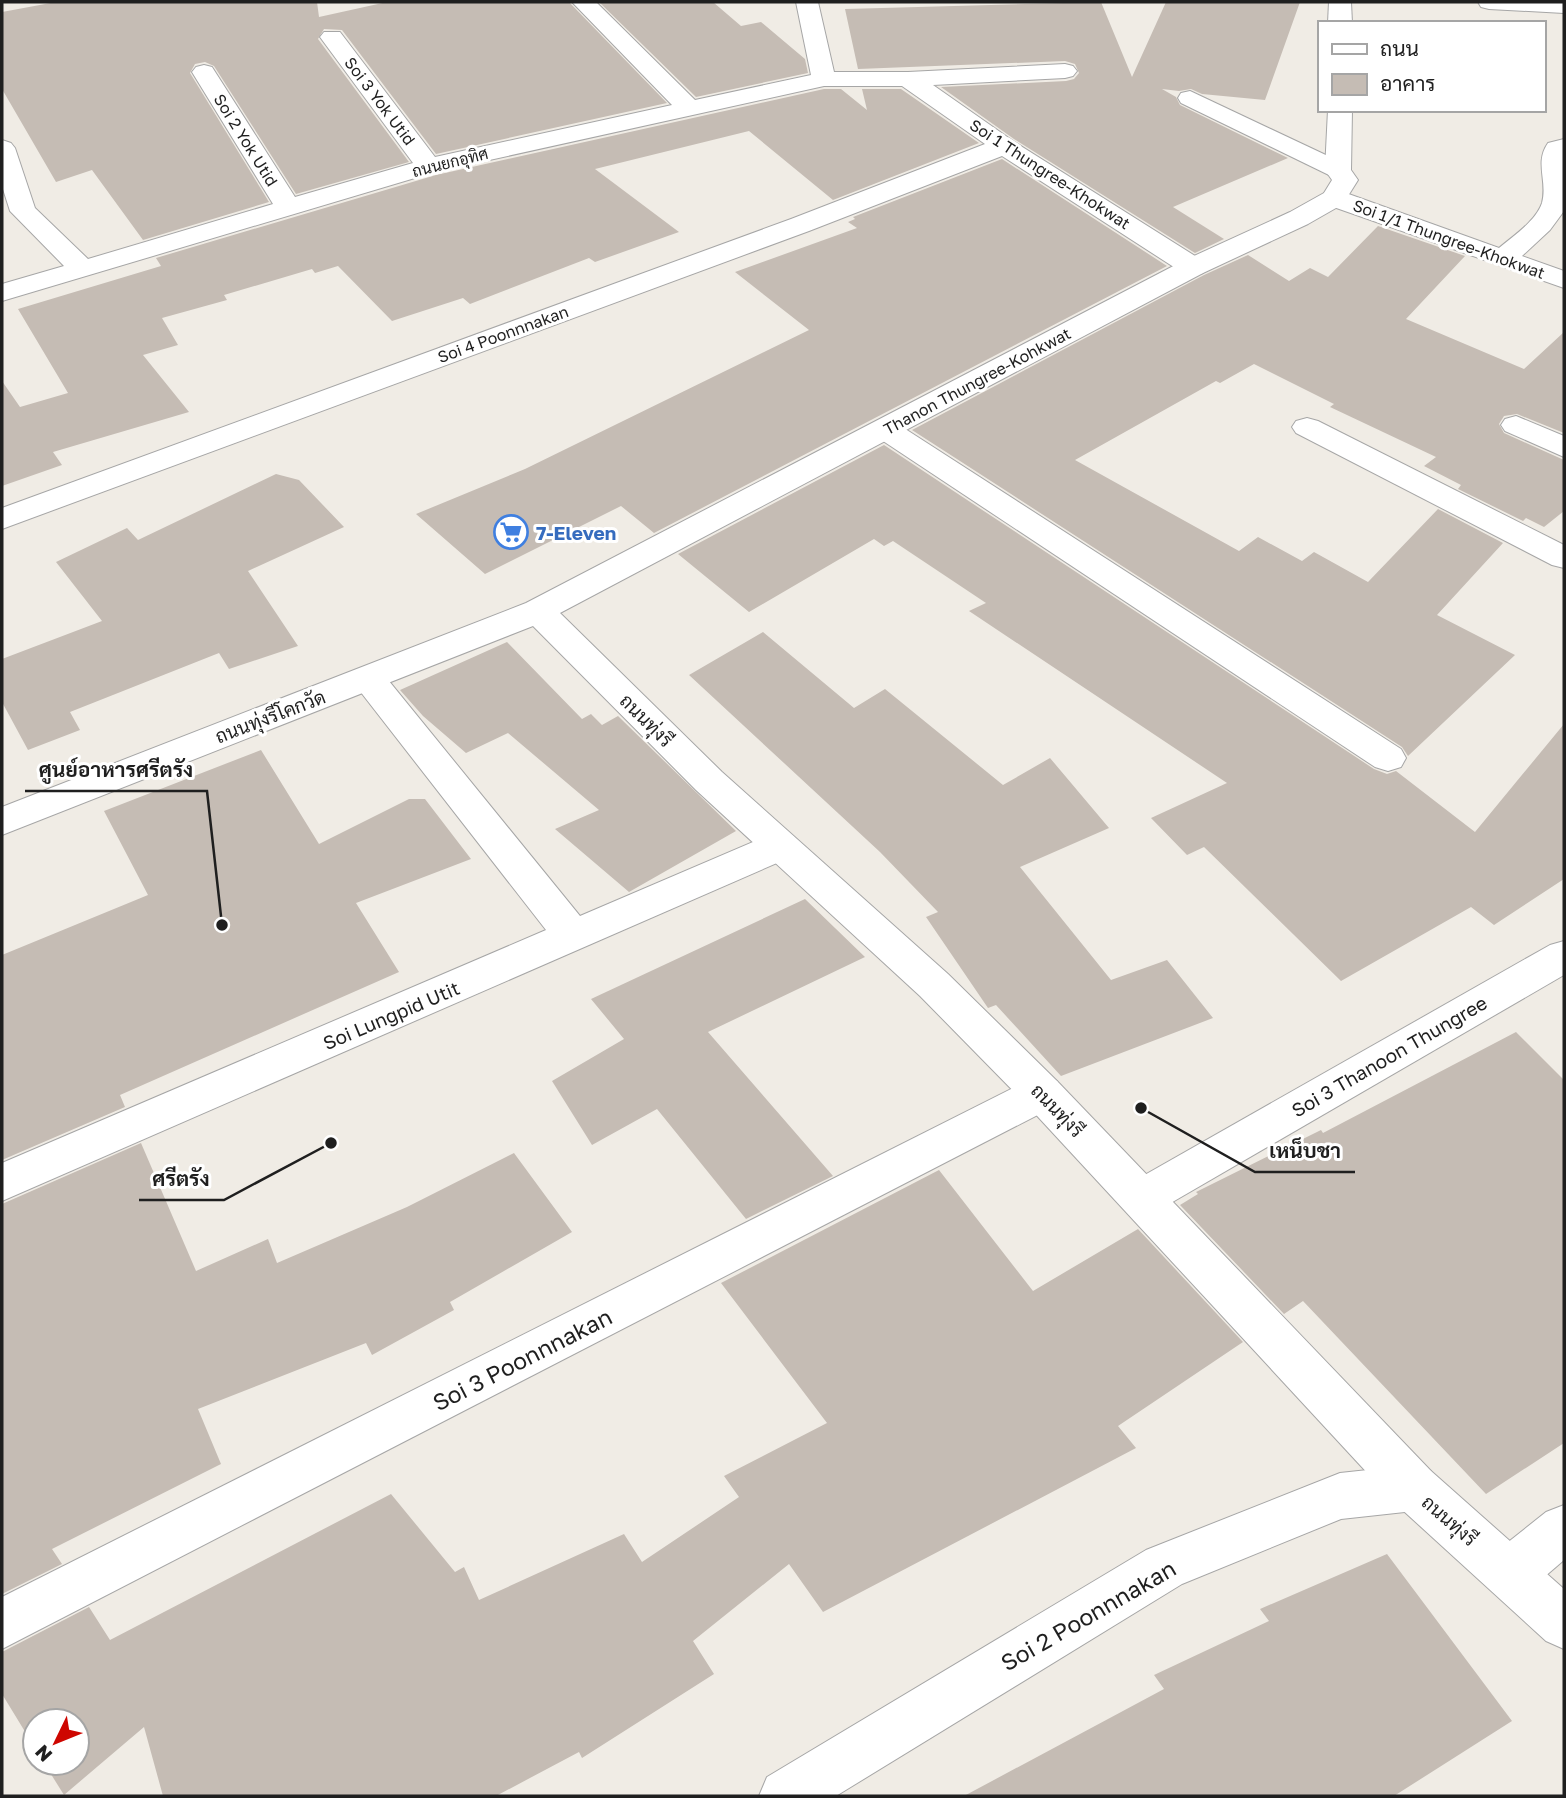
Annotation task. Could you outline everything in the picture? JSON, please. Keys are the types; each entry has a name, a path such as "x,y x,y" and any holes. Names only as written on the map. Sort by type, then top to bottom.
{"street":[{"path":"583,2 689,108"},
{"path":"807,2 824,79"},
{"path":"1340,2 1340,21"},
{"path":"1489,2 1564,6"},
{"name":"Soi 3 Yok Utid","path":"332,37 429,166"},
{"name":"ถนนยกอุทิศ","path":"2,293 429,166 824,79 908,79 1065,71"},
{"name":"Soi 2 Yok Utid","path":"204,72 288,207"},
{"name":"Soi 1 Thungree-Khokwat","path":"908,79 1003,146 1194,267"},
{"name":"Soi 1/1 Thungree-Khokwat","path":"1190,98 1336,184 1503,258 1564,279"},
{"path":"1336,184 1340,112"},
{"name":"Soi 4 Poonnnakan","path":"2,519 787,230 1003,146"},
{"path":"1503,258 1549,215 1555,202 1552,164 1554,154 1557,148 1564,147"},
{"path":"2,148 23,211 84,270"},
{"name":"Thanon Thungree-Kohkwat","path":"538,611 1194,267 1299,218 1336,184"},
{"path":"1516,425 1564,448"},
{"path":"1307,427 1564,558"},
{"path":"885,429 1388,758"},
{"name":"ถนนทุ่งรีโคกวัด","path":"2,822 538,611"},
{"name":"ถนนทุ่งรี","path":"538,611 709,781 934,985 1042,1093 1414,1488 1564,1623"},
{"path":"368,678 573,936"},
{"name":"Soi Lungpid Utit","path":"2,1183 780,846"},
{"name":"Soi 3 Thanoon Thungree","path":"1142,1198 1564,956"},
{"name":"Soi 3 Poonnnakan","path":"2,1624 1042,1093"},
{"name":"Soi 2 Poonnnakan","path":"786,1796 1164,1567 1340,1496 1414,1488"},
{"path":"1510,1573 1564,1528"}],"building":[{"path":"56,2 317,2 319,17 387,2 569,2 667,103 436,154 342,30 324,29 318,39 409,162 296,194 214,66 205,62 195,64 190,73 269,202 143,240 92,170 56,182 2,89 2,12"},
{"path":"599,2 713,2 741,26 761,22 805,59 808,73 696,97"},
{"path":"1101,2 1132,77 1166,2 1300,2 1265,100 1202,94 1191,89 1162,89 1176,97 1180,105 1288,158 1173,207 1224,239 1195,253 1014,139 941,87 1066,81 1074,79 1079,73 1075,64 1065,61 858,69 845,9"},
{"path":"824,89 841,89 867,110 862,89 901,89 979,143 833,200 749,131 595,169 679,232 595,262 589,258 470,304 463,298 392,321 338,266 315,273 312,269 224,295 227,300 162,318 178,345 143,355 189,412 53,452 62,465 2,486 2,381 20,407 68,393 18,309 161,266 156,258 436,175"},
{"path":"1002,159 1167,266 654,533 621,506 485,574 416,514 525,469 809,330 735,272 857,228 848,222 855,219 853,217"},
{"path":"1378,226 1465,256 1406,319 1524,369 1564,332 1564,433 1517,414 1504,416 1499,424 1504,433 1564,460 1564,511 1544,527 1526,518 1523,521 1458,489 1461,485 1424,466 1436,457 1330,407 1334,404 1254,364 1220,383 1216,381 1075,460 1239,551 1258,537 1302,561 1314,552 1368,582 1438,509 1503,543 1437,615 1515,655 1408,756 1402,747 912,430 1204,275 1248,255 1289,281 1310,268 1328,277"},
{"path":"884,445 1374,769 1387,774 1396,771 1475,832 1564,724 1564,879 1494,925 1471,907 1341,981 1204,847 1187,855 1151,818 1227,783 969,611 986,603 893,541 884,546 874,539 749,612 678,554"},
{"path":"276,474 299,480 344,527 248,571 298,646 229,669 219,653 70,712 80,730 28,750 2,702 2,659 102,621 56,562 127,528 138,540"},
{"path":"763,632 854,708 885,689 1003,785 1050,758 1109,828 1020,867 1111,980 1167,960 1213,1018 1061,1076 996,1005 988,1008 926,917 938,912 880,852 689,675"},
{"path":"507,642 582,719 591,714 602,725 618,716 736,831 629,892 555,829 599,810 508,733 466,753 423,716 400,690"},
{"path":"261,750 319,844 409,799 425,799 471,859 356,903 399,972 120,1095 125,1107 2,1160 2,955 148,895 104,811"},
{"path":"805,899 865,957 708,1032 833,1176 746,1219 657,1109 592,1145 552,1081 624,1039 591,999"},
{"path":"1516,1032 1564,1080 1564,1443 1486,1494 1303,1301 1284,1314 1180,1205 1198,1194 1196,1192 1321,1130 1323,1133"},
{"path":"141,1143 196,1271 268,1239 277,1263 407,1207 514,1153 572,1232 450,1302 454,1310 372,1355 366,1343 198,1409 221,1464 52,1549 62,1564 2,1594 2,1204"},
{"path":"939,1170 1033,1291 1138,1229 1243,1342 1118,1426 1136,1448 823,1612 789,1564 693,1641 714,1674 582,1758 579,1752 496,1796 163,1796 144,1727 91,1772 91,1707 21,1707 21,1725 2,1694 2,1652 89,1607 110,1640 391,1494 455,1572 464,1567 479,1600 624,1534 642,1562 739,1497 724,1476 827,1423 721,1283"},
{"path":"1387,1554 1512,1721 1394,1796 964,1796 1164,1689 1154,1675 1269,1621 1260,1609"},
{"path":"53,1777 85,1777 64,1795"}],"place":[{"name":"7-Eleven","path":"511,532"},
{"name":"ศูนย์อาหารศรีตรัง","path":"222,925"},
{"name":"เหน็บชา","path":"1141,1108"},
{"name":"ศรีตรัง","path":"331,1143"}]}
